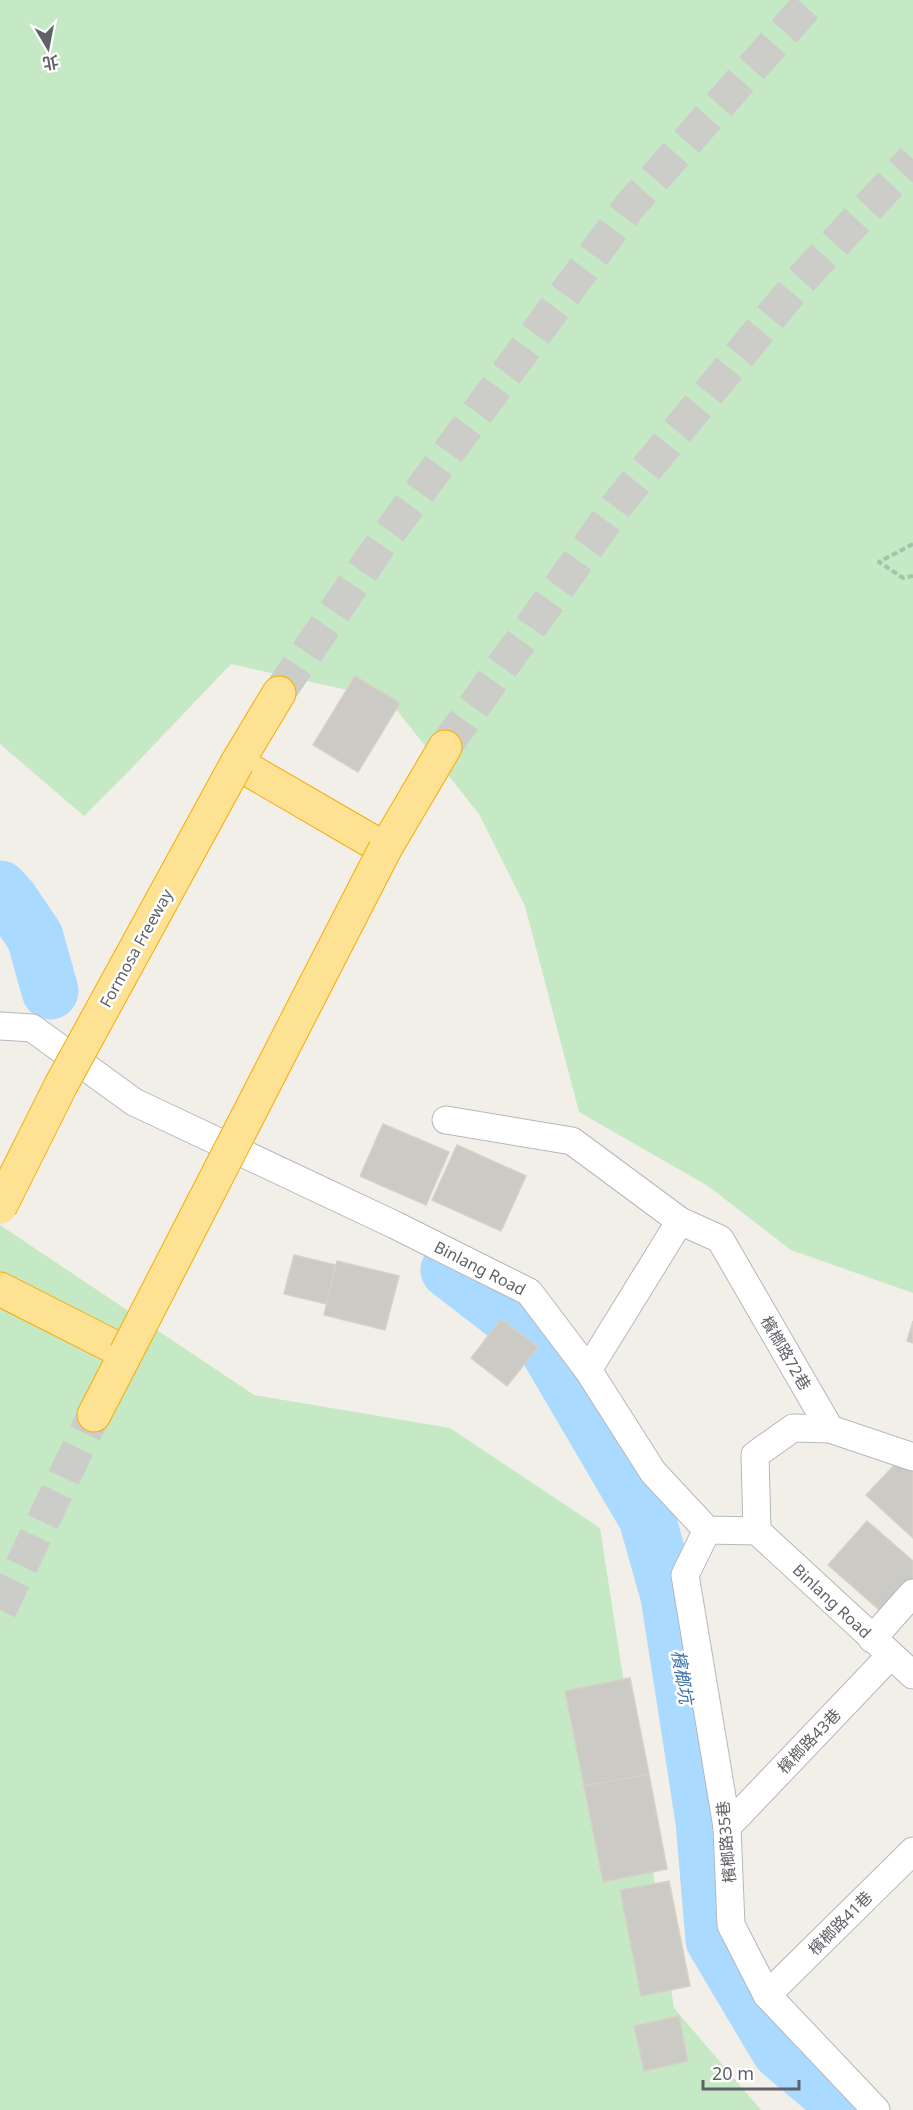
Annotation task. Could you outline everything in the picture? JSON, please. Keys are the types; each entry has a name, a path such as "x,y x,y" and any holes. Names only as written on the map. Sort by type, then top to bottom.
{"highway":[{"name":"Formosa Freeway","path":"0,1207 61,1085 237,763 279,693"},
{"path":"94,1415 385,849 446,747"},
{"path":"237,763 385,849"},
{"path":"0,1288 126,1353"}],"street":[{"name":"Binlang Road","path":"0,1026 32,1028 134,1102 395,1225 529,1292 588,1370 653,1472 707,1530"},
{"name":"檳榔路72巷","path":"446,1120 572,1140 680,1221 720,1239 830,1428"},
{"path":"588,1370 680,1221"},
{"path":"707,1530 757,1532 755,1455 793,1428 830,1428 913,1457"},
{"name":"檳榔路35巷","path":"707,1530 686,1575 727,1827 731,1925 767,1995 876,2110"},
{"name":"Binlang Road","path":"757,1532 913,1676"},
{"name":"檳榔路43巷","path":"727,1827 882,1647 913,1593"},
{"name":"檳榔路41巷","path":"767,1995 913,1851"}],"path":[{"path":"913,544 879,562 903,578 913,576"}],"green space":[{"path":"0,0 913,0 913,1293 791,1250 708,1186 579,1112 525,906 479,814 388,699 231,664 84,816 0,744"},
{"path":"0,1225 254,1395 450,1428 600,1528 674,2008 761,2110 0,2110"}],"building":[{"path":"355,676 400,703 358,772 313,745"},
{"path":"383,1124 449,1152 426,1205 360,1176"},
{"path":"457,1145 526,1176 501,1231 432,1200"},
{"path":"294,1255 336,1265 327,1304 284,1294"},
{"path":"337,1261 399,1276 385,1330 324,1315"},
{"path":"501,1319 538,1347 507,1386 471,1358"},
{"path":"913,1321 913,1343 907,1341"},
{"path":"901,1458 913,1469 913,1538 866,1495"},
{"path":"867,1521 913,1561 913,1581 884,1614 828,1565"},
{"path":"630,1678 649,1774 584,1786 565,1691"},
{"path":"649,1774 667,1869 603,1882 584,1786"},
{"path":"669,1881 690,1986 641,1996 620,1890"},
{"path":"679,2016 688,2061 644,2071 634,2026"}],"waterway":[{"name":"檳榔坑","path":"0,889 35,937 50,991"},
{"name":"檳榔坑","path":"449,1270 545,1344 647,1518 669,1596 704,1821 714,1940 780,2051 850,2110"}],"tunnel":[{"path":"279,693 383,541 629,207 812,0"},
{"path":"445,747 621,500 801,280 913,159"},
{"path":"0,1610 94,1415"}]}
